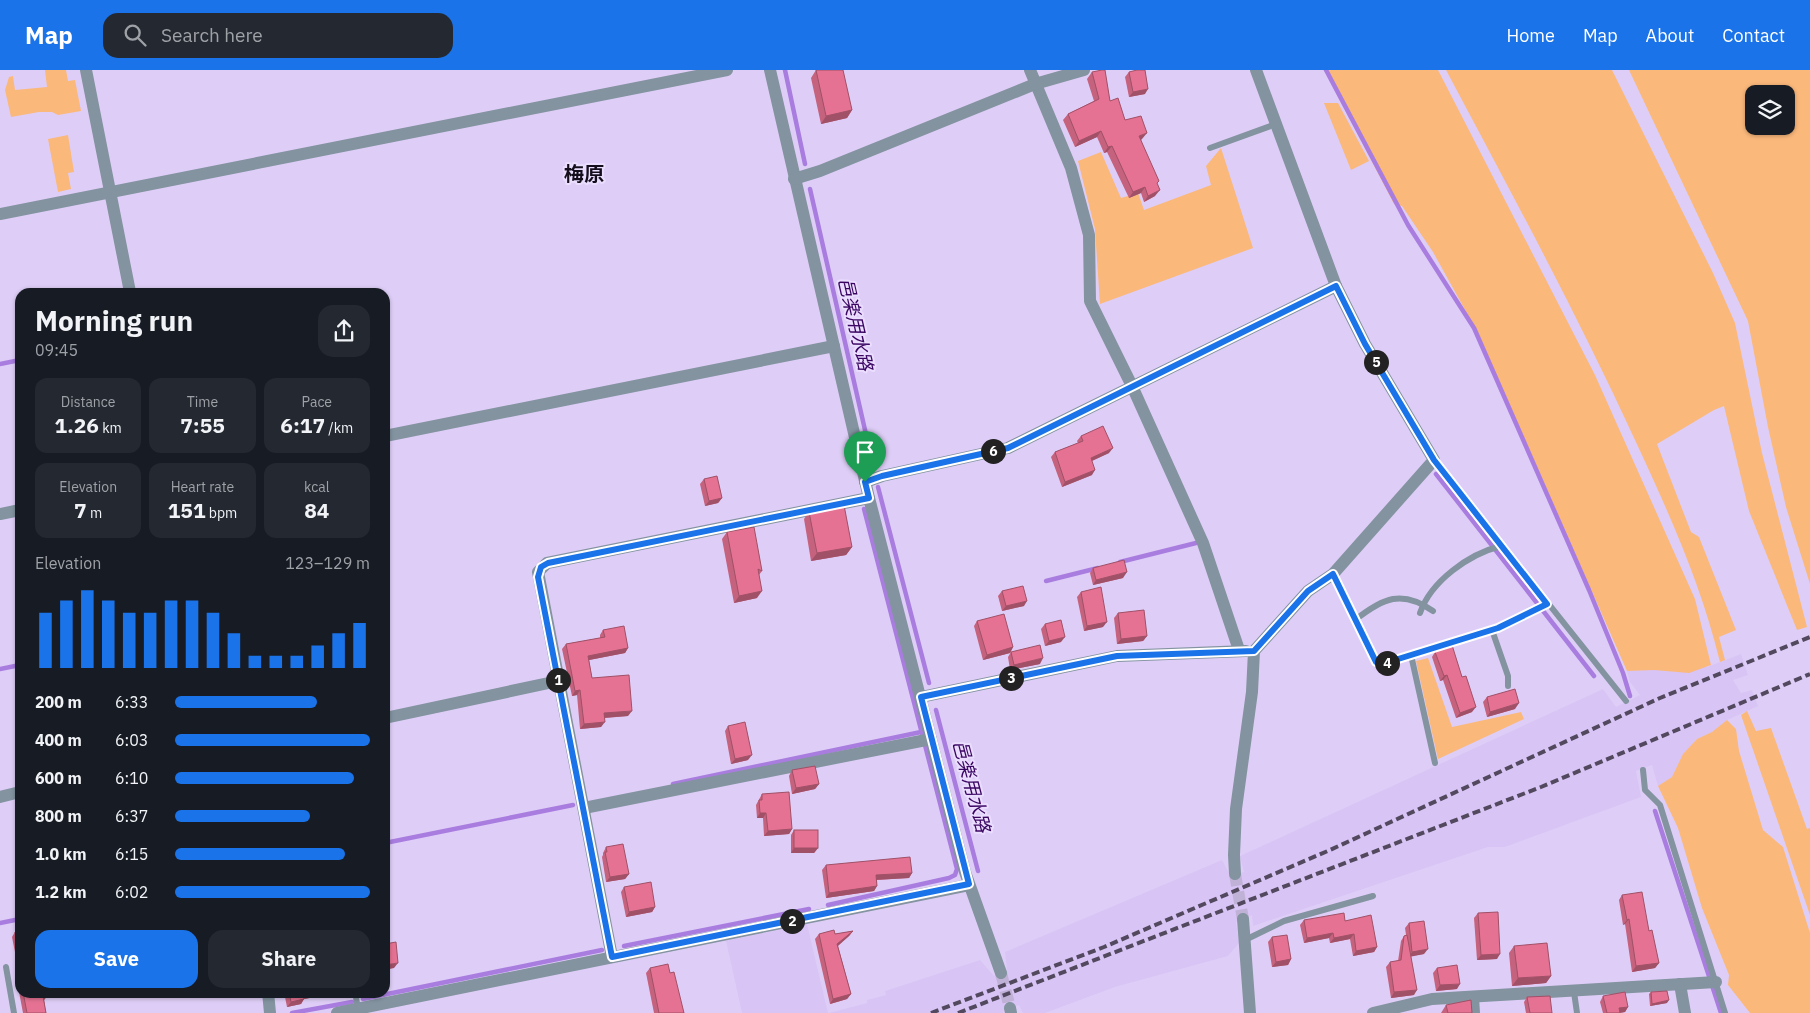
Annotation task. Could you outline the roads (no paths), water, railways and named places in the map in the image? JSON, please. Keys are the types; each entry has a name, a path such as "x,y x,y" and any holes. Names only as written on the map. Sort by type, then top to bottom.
{"street":[{"path":"86,70 129,288"},
{"path":"0,214 728,70"},
{"path":"770,70 869,498 969,884 1001,973"},
{"path":"1030,70 1071,168 1089,234 1090,302 1132,386 1204,543 1240,650"},
{"path":"794,179 820,171 1036,84 1084,70"},
{"path":"1235,874 1236,809 1252,692 1254,651 1308,591 1333,574 1434,460 1365,344 1336,286 1256,70"},
{"path":"865,482 882,476 1008,448 1336,286"},
{"path":"390,435 834,346"},
{"path":"612,957 538,577 541,567 548,563 869,498"},
{"path":"0,514 15,511"},
{"path":"921,697 1117,656 1240,650 1254,651"},
{"path":"390,717 558,681"},
{"path":"584,808 931,739"},
{"path":"0,796 15,793"},
{"path":"337,1013 969,884"},
{"path":"1243,919 1250,1013"},
{"path":"1373,1013 1432,999 1716,982"},
{"path":"1680,984 1685,1013"},
{"path":"1473,997 1474,1013"},
{"path":"269,998 270,1013"}],"lane":[{"path":"1210,148 1276,124"},
{"path":"1434,460 1626,701"},
{"path":"1420,613 1424,599 1441,582 1470,560 1487,550 1501,546"},
{"path":"1333,574 1376,662 1382,664 1492,630 1547,604"},
{"path":"1355,620 1376,604 1394,598 1408,598 1423,604 1433,611"},
{"path":"1492,630 1508,676 1508,686"},
{"path":"1412,655 1435,763"},
{"path":"1643,770 1646,790 1660,805 1725,1013"},
{"path":"1245,940 1284,921 1373,896"},
{"path":"6,967 14,1013"},
{"path":"1574,992 1578,1013"},
{"path":"356,998 358,1008"}],"waterway":[{"name":"邑楽用水路","path":"785,70 805,164"},
{"path":"1326,70 1408,225 1474,328 1589,590 1623,673 1630,696"},
{"name":"邑楽用水路","path":"810,189 873,465"},
{"path":"0,364 15,361"},
{"path":"1436,474 1594,676"},
{"name":"邑楽用水路","path":"878,487 929,683"},
{"path":"828,905 949,878 955,875 957,869 864,509"},
{"path":"1120,562 1196,543"},
{"path":"1046,581 1098,568"},
{"path":"0,669 15,666"},
{"name":"邑楽用水路","path":"936,710 978,871"},
{"path":"673,784 921,732"},
{"path":"390,842 573,805"},
{"path":"1655,811 1721,1013"},
{"path":"624,946 809,909"},
{"path":"0,923 15,920"},
{"path":"390,993 602,950"},
{"path":"363,999 368,998"},
{"path":"292,1013 352,1002"}],"tunnel":[{"path":"1235,874 1243,919"},
{"path":"1001,973 1010,1008"}],"railway":[{"path":"931,1013 1104,947 1330,850 1660,698 1810,637"},
{"path":"958,1013 1541,787 1810,674"}],"district":[{"name":"梅原","path":"584,173"}]}
